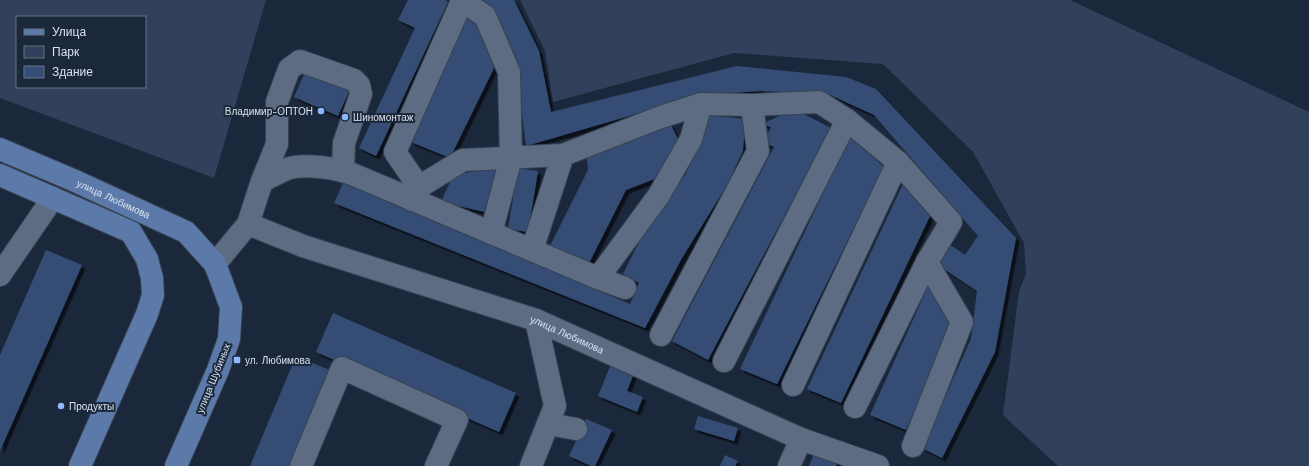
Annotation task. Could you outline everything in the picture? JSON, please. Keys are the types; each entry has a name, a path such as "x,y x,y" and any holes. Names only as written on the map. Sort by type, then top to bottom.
{"main road":[{"name":"улица Любимова","path":"0,149 73,180 186,232 215,264"},
{"path":"0,175 131,232 147,259 152,278 153,295 147,314 80,466"},
{"name":"улица Шубиных","path":"176,466 218,370 229,339 231,307 215,264"}],"street":[{"path":"415,193 395,152 462,0 485,16 509,72 511,158 491,232"},
{"path":"215,264 248,224 262,181 277,144 277,102 289,69 300,61 354,80 360,86 361,94 344,143 343,171"},
{"path":"415,193 463,160 563,155 661,117 701,104 752,105 819,102 847,120 898,162 951,222 926,262 855,407"},
{"path":"598,278 659,195 690,139 701,104"},
{"path":"661,335 758,151 752,105"},
{"path":"724,361 847,120"},
{"path":"532,250 563,155"},
{"path":"793,385 898,162"},
{"path":"262,181 289,168 316,166 343,171 415,193 491,232 625,288"},
{"path":"0,275 53,198"},
{"name":"улица Любимова","path":"248,224 303,246 536,320 801,439 878,466"},
{"path":"913,446 962,322 926,262"},
{"path":"531,466 555,406 536,320"},
{"path":"301,466 342,368 457,420 436,466"},
{"path":"548,424 576,429"},
{"path":"789,466 801,439"}],"green space":[{"path":"0,0 266,0 214,178 0,98"},
{"path":"520,0 1070,0 1309,112 1309,466 1058,466 1003,415 1019,291 1026,274 1024,243 973,152 883,64 734,53 553,102 545,51"}],"building":[{"path":"408,0 445,0 448,2 376,156 359,148 415,28 398,20"},
{"path":"483,0 514,0 539,51 551,112 737,66 846,77 876,89 1016,238 995,352 942,458 922,448 971,339 977,291 935,263 949,244 965,255 978,236 874,115 828,94 760,91 701,95 526,146 515,59 493,8"},
{"path":"467,18 482,28 494,68 450,158 411,142"},
{"path":"306,70 350,89 338,116 294,97"},
{"path":"794,109 831,128 708,360 672,341 774,147 764,143 771,127 762,124"},
{"path":"706,115 745,119 743,151 727,185 682,258 645,328 334,203 343,183 630,304 639,283 623,274 645,230 685,175 704,136"},
{"path":"670,123 680,143 657,178 626,190 588,265 550,246 588,170 587,158"},
{"path":"850,136 884,167 777,384 740,369"},
{"path":"499,167 485,212 441,202 453,175"},
{"path":"518,168 538,171 528,232 508,229"},
{"path":"903,184 931,214 841,403 807,389"},
{"path":"46,250 82,265 0,451 0,355"},
{"path":"930,282 953,324 906,430 870,415"},
{"path":"333,313 516,393 499,432 316,352"},
{"path":"296,356 334,372 294,466 250,466"},
{"path":"611,364 634,373 627,391 643,397 637,412 598,396"},
{"path":"698,416 738,428 734,441 694,429"},
{"path":"586,419 612,430 595,466 591,466 569,456"},
{"path":"816,449 839,458 836,466 809,466"},
{"path":"725,455 738,461 735,466 720,466"}],"place":[{"name":"Владимир-ОПТОН","path":"321,111"},
{"name":"Шиномонтаж","path":"345,117"},
{"name":"ул. Любимова","path":"237,360"},
{"name":"Продукты","path":"61,406"}]}
